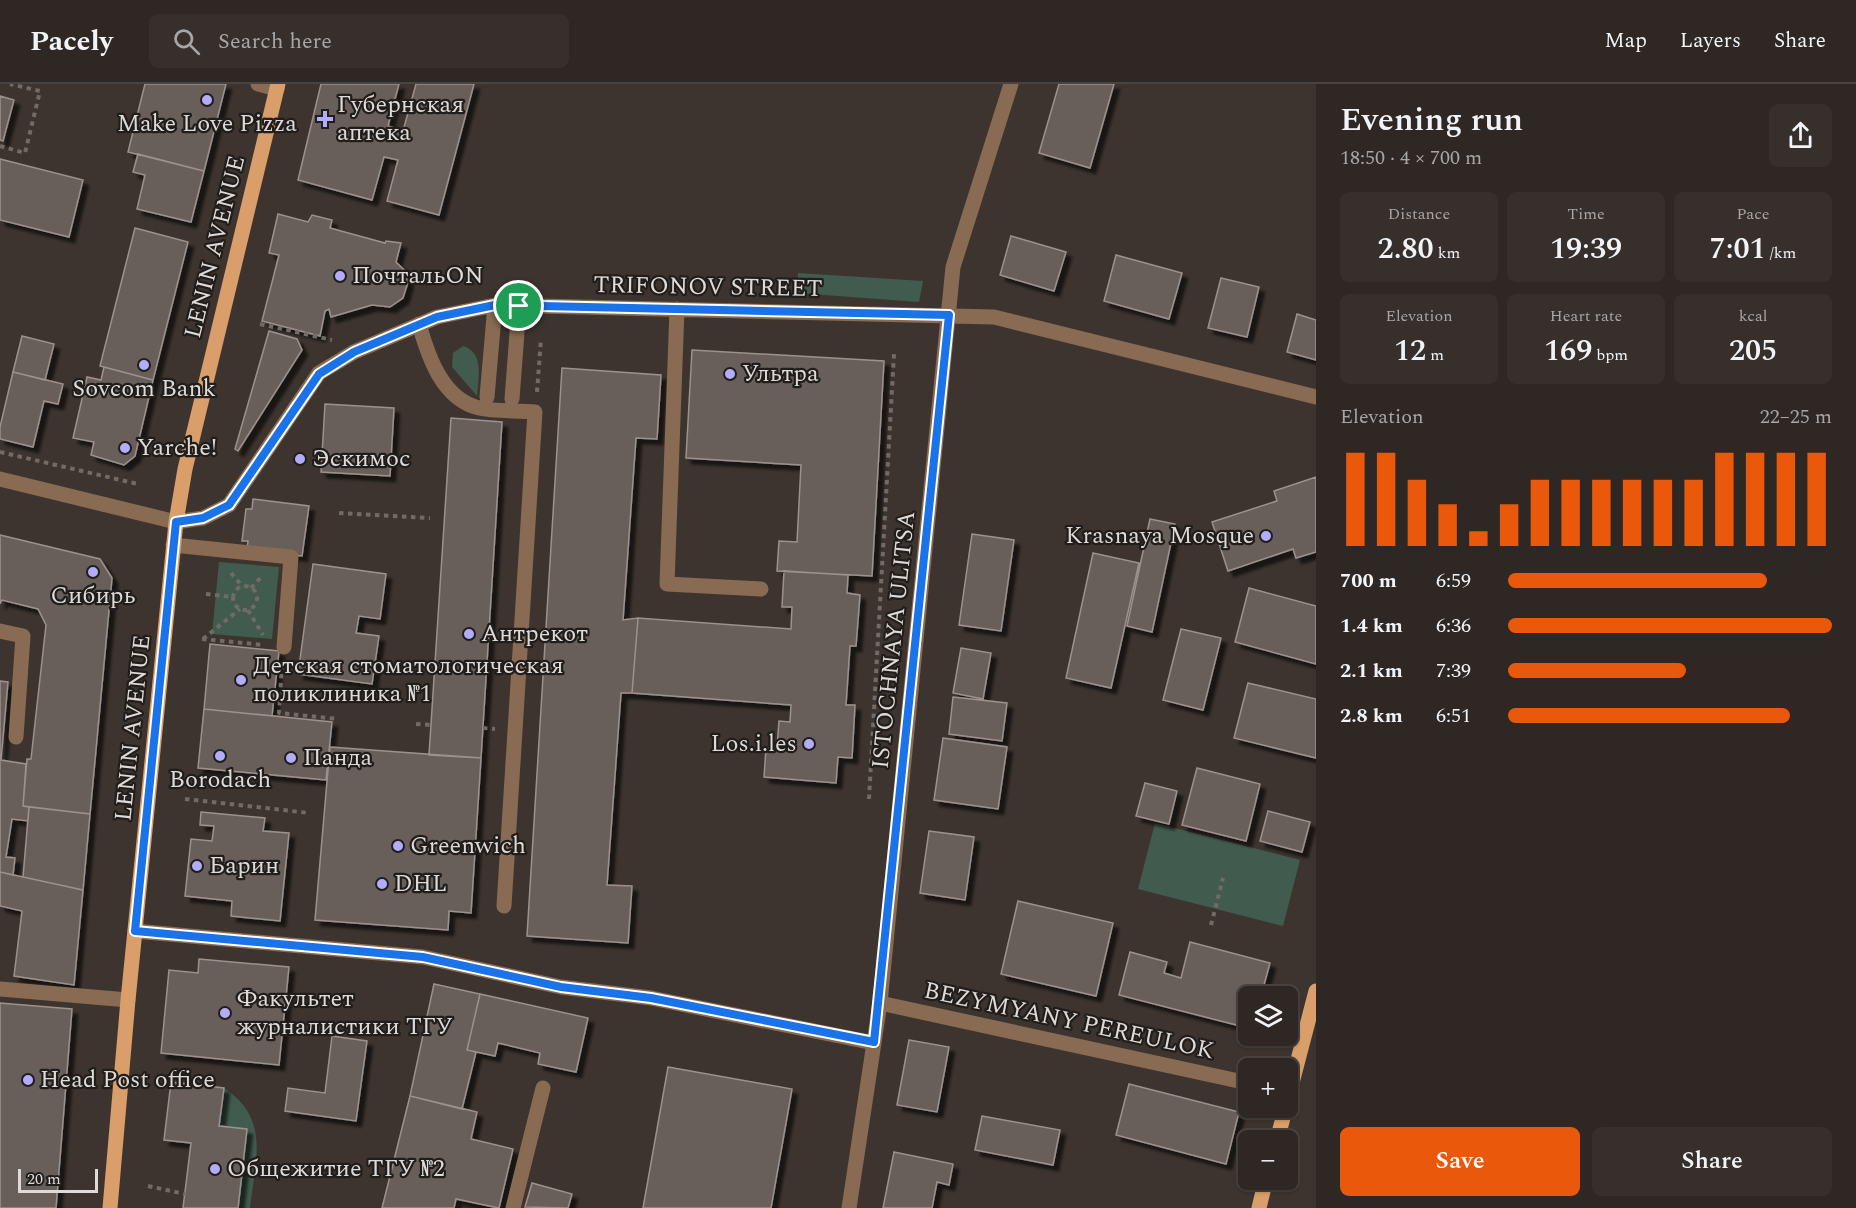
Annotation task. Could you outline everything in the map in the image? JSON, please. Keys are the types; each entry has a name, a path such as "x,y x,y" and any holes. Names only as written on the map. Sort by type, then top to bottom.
{"main road":[{"name":"LENIN AVENUE","path":"110,1208 128,1000 176,522 185,469 277,86"},
{"path":"1298,1058 1316,991"},
{"path":"1259,1208 1263,1190"}],"street":[{"path":"258,84 277,86"},
{"name":"ISTOCHNAYA ULITSA","path":"849,1208 880,1003 953,267 1011,84"},
{"path":"487,397 495,305"},
{"name":"TRIFONOV STREET","path":"176,522 203,518 229,505 319,374 354,352 437,317 495,305 994,317 1316,397"},
{"path":"512,399 519,306"},
{"path":"677,309 667,584 761,590"},
{"path":"420,324 428,359 451,392 478,408 535,411 504,906"},
{"path":"0,479 176,522"},
{"path":"173,545 291,557 284,647"},
{"path":"0,631 23,636 16,737"},
{"path":"135,931 423,957 561,987 651,998 874,1042"},
{"path":"0,989 128,1000"},
{"name":"BEZYMYANY PEREULOK","path":"880,1003 1238,1081"},
{"path":"513,1208 543,1088"}],"path":[{"path":"0,146 25,153 40,92 10,84"},
{"path":"260,324 339,341"},
{"path":"535,411 541,339"},
{"path":"869,799 894,354"},
{"path":"0,452 138,484"},
{"path":"339,513 430,518"},
{"path":"243,586 254,590 256,602 248,610 240,609 233,597 236,590 243,586"},
{"path":"206,594 233,597"},
{"path":"240,609 202,639 270,646 248,610"},
{"path":"284,647 279,713 338,718"},
{"path":"416,724 431,725"},
{"path":"185,799 309,813"},
{"path":"1211,925 1223,878"},
{"path":"148,1186 185,1194"}],"green space":[{"path":"798,273 923,281 919,302 797,293"},
{"path":"463,346 475,354 479,367 477,396 452,367 453,353"},
{"path":"219,562 279,567 272,639 212,634"},
{"path":"1155,823 1300,860 1283,926 1138,889"},
{"path":"224,1088 239,1100 249,1113 254,1127 257,1142 250,1208 238,1208 247,1129 219,1126"}],"building":[{"path":"145,84 226,84 204,171 128,152"},
{"path":"321,84 399,84 388,126 403,131 416,84 474,84 439,215 387,201 398,160 384,157 372,200 298,180"},
{"path":"1059,84 1114,84 1090,168 1039,153"},
{"path":"0,96 14,100 3,141 0,140"},
{"path":"138,154 204,171 191,222 137,209 145,175 133,172"},
{"path":"0,159 83,180 69,237 0,220"},
{"name":"ПочтальON","path":"278,214 308,222 312,215 332,220 330,228 385,243 386,241 401,243 396,262 404,270 408,282 403,298 390,307 372,305 331,317 329,309 325,311 320,336 262,321 279,255 269,253"},
{"path":"135,228 188,242 153,380 100,366"},
{"path":"1011,236 1066,252 1054,291 1000,275"},
{"path":"1116,255 1182,273 1169,319 1104,301"},
{"path":"1221,278 1259,287 1247,337 1208,328"},
{"path":"1297,314 1316,320 1316,360 1287,352"},
{"path":"269,331 297,339 302,350 238,451 235,449"},
{"path":"22,336 54,344 45,380 13,372"},
{"path":"692,350 884,361 872,576 777,571 779,541 797,542 801,465 686,458"},
{"path":"104,367 153,380 135,456 124,465 91,455 94,442 73,438 87,377 101,380"},
{"path":"562,368 661,375 657,439 636,438 623,620 638,618 632,693 621,693 607,885 632,886 628,943 527,936"},
{"path":"13,372 63,384 58,404 44,401 33,447 0,439 0,427"},
{"path":"325,404 394,408 390,476 321,472"},
{"path":"451,418 502,422 481,758 429,755"},
{"name":"Krasnaya Mosque","path":"1316,477 1316,552 1296,558 1293,549 1228,571 1212,522 1277,501 1274,491"},
{"path":"253,499 309,506 302,556 247,549 248,541 242,541 246,509 252,509"},
{"path":"1150,519 1175,524 1152,632 1127,626"},
{"path":"972,534 1014,540 1001,631 959,625"},
{"path":"0,535 100,559 112,578 90,814 23,806 27,759 31,759 46,625 38,609 2,600 0,604"},
{"path":"1093,553 1139,563 1111,688 1066,678"},
{"path":"313,564 386,574 380,619 359,616 356,633 379,636 372,684 298,674"},
{"path":"784,571 848,575 847,593 860,595 856,646 850,646 846,705 855,705 852,758 838,757 836,783 764,777 766,748 777,748 779,721 790,722 791,705 632,693 638,618 791,629 792,607 782,607"},
{"path":"1249,588 1316,606 1316,664 1235,642"},
{"path":"1181,629 1221,638 1203,710 1163,700"},
{"name":"Детская стоматологическая поликлиника №1","path":"210,644 279,651 272,716 204,709"},
{"path":"961,648 991,653 983,699 953,693"},
{"path":"0,681 8,682 1,760 26,764 23,806 29,807 28,821 12,819 6,857 15,858 13,875 0,872"},
{"path":"1248,683 1316,699 1316,758 1234,738"},
{"path":"953,697 1007,703 1002,741 949,734"},
{"path":"204,709 332,722 326,780 198,768"},
{"path":"943,738 1007,747 998,809 934,800"},
{"name":"Greenwich","path":"330,747 481,758 471,913 449,911 448,930 315,920"},
{"path":"1197,768 1260,784 1246,841 1182,825"},
{"path":"1145,783 1177,791 1169,824 1136,816"},
{"path":"29,807 90,814 83,890 23,877"},
{"path":"1268,811 1310,822 1302,852 1260,841"},
{"path":"201,812 265,818 263,831 289,833 280,921 231,916 232,901 185,896 191,839 212,841 214,826 200,825"},
{"path":"929,831 974,837 965,900 920,893"},
{"path":"0,872 83,890 74,985 14,976 22,911 0,906"},
{"path":"1018,901 1113,923 1096,996 1001,974"},
{"path":"1190,942 1270,963 1264,986 1238,986 1238,1025 1119,995 1130,952 1167,962 1164,973 1181,978"},
{"name":"Факультет журналистики ТГУ","path":"199,959 289,967 279,1065 161,1053 169,970 198,973"},
{"path":"434,984 480,994 467,1050 476,1052 462,1109 410,1096"},
{"path":"480,994 588,1018 576,1072 538,1064 540,1053 498,1043 495,1056 467,1050"},
{"path":"0,1003 72,1009 56,1208 0,1208"},
{"path":"332,1036 367,1041 356,1121 285,1111 288,1088 325,1093"},
{"path":"909,1040 949,1047 937,1112 897,1105"},
{"path":"668,1067 792,1089 771,1208 643,1208"},
{"name":"Общежитие ТГУ №2","path":"171,1082 224,1088 219,1126 247,1129 238,1208 183,1208 191,1143 164,1140"},
{"path":"1129,1084 1238,1112 1226,1164 1116,1135"},
{"path":"410,1096 477,1112 471,1139 513,1149 499,1208 456,1199 454,1208 382,1208"},
{"path":"982,1116 1060,1130 1053,1165 975,1150"},
{"path":"894,1152 953,1164 949,1185 937,1182 932,1208 883,1208"},
{"path":"532,1183 572,1194 568,1208 525,1207"}],"place":[{"name":"Make Love Pizza","path":"207,100"},
{"name":"Губернская аптека","path":"325,119"},
{"name":"ПочтальON","path":"340,276"},
{"name":"Sovcom Bank","path":"144,365"},
{"name":"Ультра","path":"730,374"},
{"name":"Yarche!","path":"125,448"},
{"name":"Эскимос","path":"300,459"},
{"name":"Krasnaya Mosque","path":"1266,536"},
{"name":"Сибирь","path":"93,572"},
{"name":"Антрекот","path":"469,634"},
{"name":"Детская стоматологическая поликлиника №1","path":"241,680"},
{"name":"Los.i.les","path":"809,744"},
{"name":"Borodach","path":"220,756"},
{"name":"Панда","path":"291,758"},
{"name":"Greenwich","path":"398,846"},
{"name":"Барин","path":"197,866"},
{"name":"DHL","path":"382,884"},
{"name":"Факультет журналистики ТГУ","path":"225,1013"},
{"name":"Head Post office","path":"28,1080"},
{"name":"Общежитие ТГУ №2","path":"215,1169"}],"route":[{"path":"495,305 519,306 949,315 880,1003 874,1042 651,998 561,987 423,957 300,944 135,931 176,522 203,518 229,505 319,374 354,352 437,317 495,305"}]}
